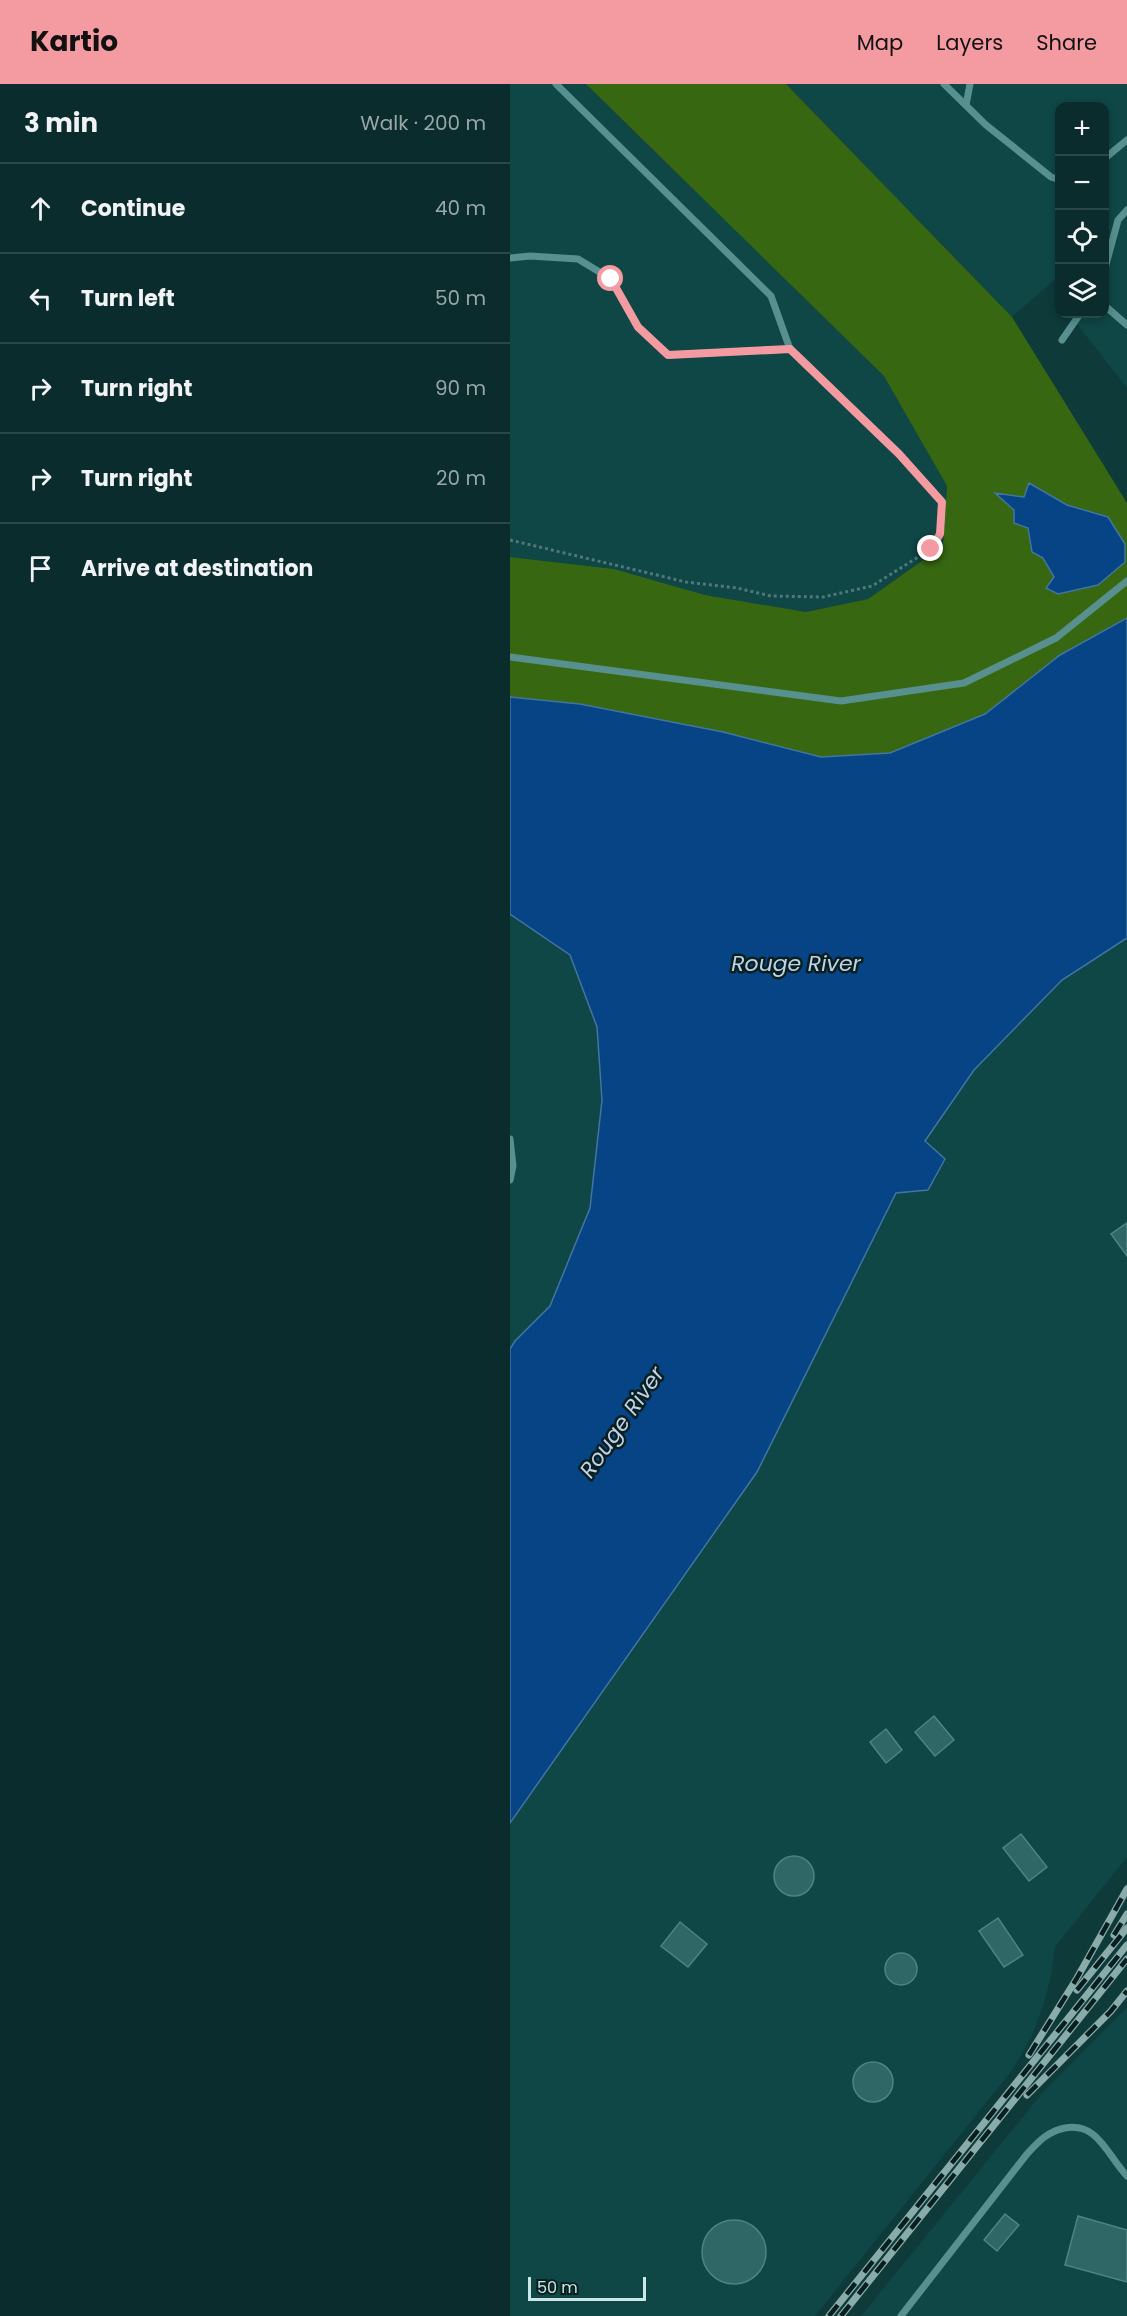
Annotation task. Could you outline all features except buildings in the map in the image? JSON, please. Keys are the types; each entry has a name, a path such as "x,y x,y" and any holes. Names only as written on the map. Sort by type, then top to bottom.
{"lane":[{"path":"556,84 771,296 790,349 899,454"},
{"path":"944,84 986,125 1055,178"},
{"path":"966,105 970,84"},
{"path":"1108,156 1127,140"},
{"path":"1107,264 1118,220 1127,210"},
{"path":"510,258 530,256 578,259 611,279 638,327 668,355 790,349"},
{"path":"1109,309 1127,325"},
{"path":"1062,340 1077,318"},
{"path":"510,657 841,701 964,683 1056,638 1127,581"},
{"path":"510,1139 513,1166 510,1180"},
{"path":"901,2316 1027,2154 1041,2139 1054,2130 1075,2127 1090,2131 1127,2176"}],"path":[{"path":"510,540 686,582 737,588 771,596 823,597 872,586 931,549 940,534 942,502 899,454"}],"shaded area":[{"path":"510,84 586,84 885,376 947,486 943,546 868,599 806,612 705,595 614,569 510,557"},
{"path":"786,84 1127,84 1127,388 1073,319 1109,318 1109,102 1055,102 1055,279 1012,317"},
{"path":"510,914 570,954 597,1027 602,1100 590,1208 550,1306 510,1349"},
{"path":"1127,939 1127,1857 1055,1947 1044,2003 1032,2036 1013,2069 815,2316 510,2316 510,1823 757,1472 896,1192 927,1190 945,1159 925,1141 974,1070 1062,980"},
{"path":"1127,2007 1127,2316 861,2316 1043,2092"}],"green space":[{"path":"586,84 786,84 1012,317 1127,503 1127,618 1060,655 985,714 890,753 821,757 723,732 580,704 510,697 510,557 614,569 705,595 806,612 868,599 943,546 947,486 884,376","holes":["1029,484 1067,505 1108,516 1054,578 1043,558 1032,552 1028,528 1014,523 1014,510 996,493 1024,497"]}],"water":[{"path":"1029,483 1067,505 1108,517 1125,544 1125,562 1098,585 1058,594 1046,588 1054,577 1043,558 1032,552 1028,528 1014,523 1014,510 995,493 1024,497"},
{"name":"Rouge River","path":"1127,618 1127,938 1062,980 974,1070 925,1141 945,1159 928,1190 896,1193 757,1472 510,1823 510,1349 550,1306 590,1208 602,1100 597,1027 570,955 510,914 510,697 580,704 723,732 821,757 890,753 985,714 1060,655"}],"railway":[{"path":"1029,2055 1077,1978 1127,1889"},
{"path":"1114,1935 1127,1914"},
{"path":"1077,1990 1127,1928"},
{"path":"829,2316 1127,1945"},
{"path":"841,2316 1127,1959"},
{"path":"1027,2095 1111,2011 1127,1991"}],"route":[{"path":"611,279 638,327 668,355 790,349 899,454 942,502 940,534 931,549"}]}
